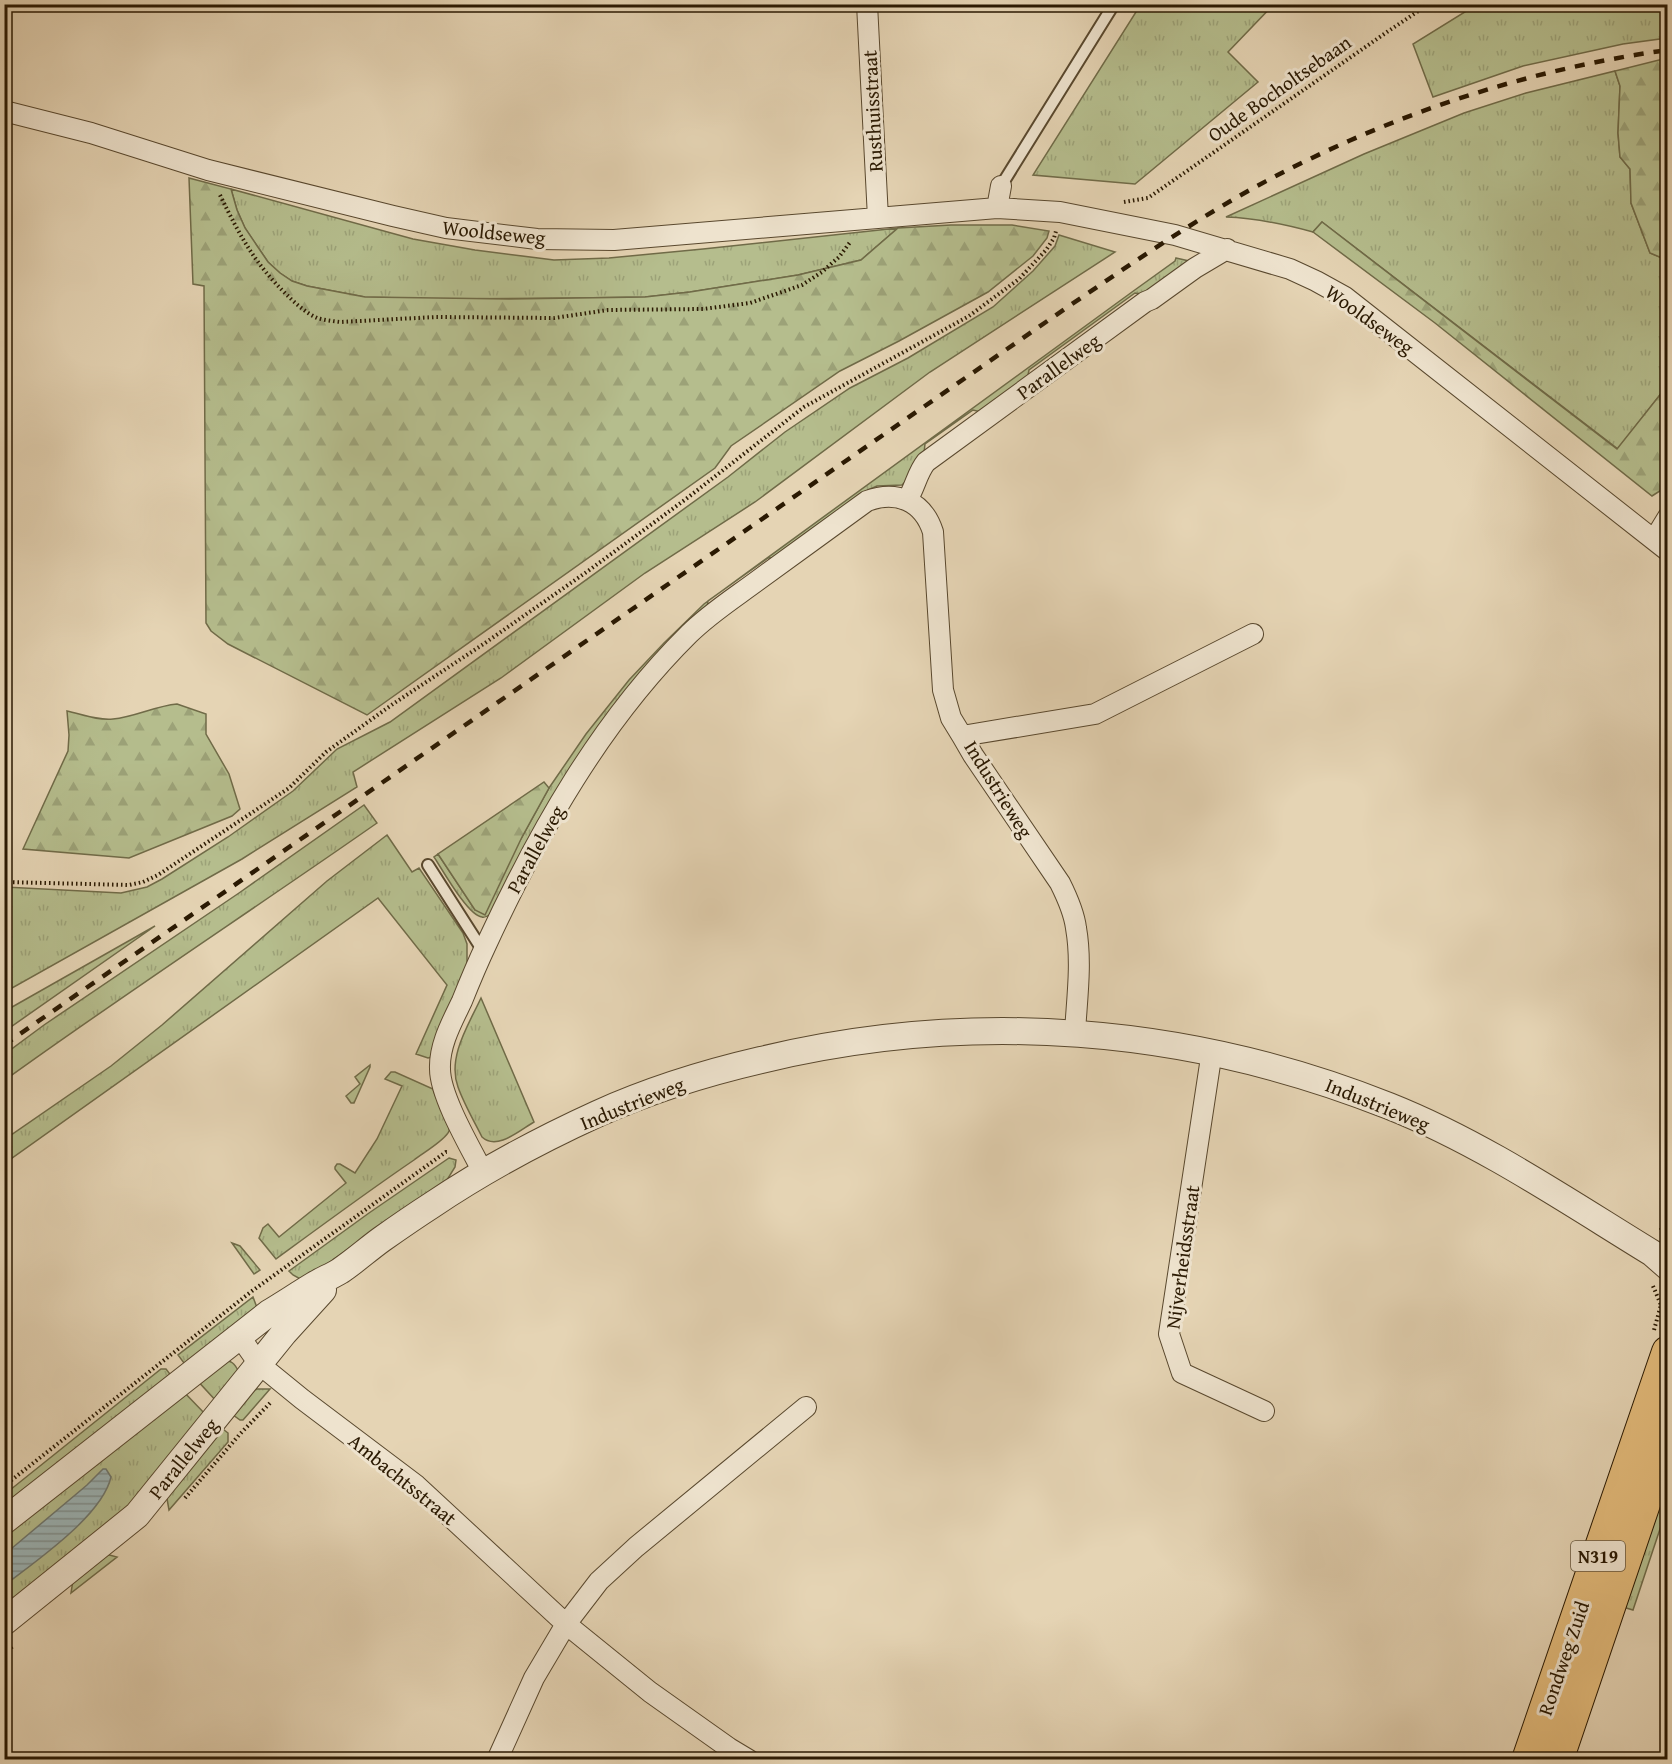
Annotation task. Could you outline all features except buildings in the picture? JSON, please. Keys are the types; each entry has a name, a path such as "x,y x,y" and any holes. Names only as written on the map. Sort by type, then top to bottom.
{"main road":[{"name":"Rondweg Zuid","path":"1528,1760 1668,1352"},
{"name":"Rondweg Zuid","path":"1557,1760 1668,1433"}],"street":[{"name":"Rusthuisstraat","path":"867,4 868,219"},
{"name":"Wooldseweg","path":"4,111 91,133 208,170 393,216 446,228 537,239 614,240 998,208 1060,212 1175,235 1290,269 1316,280 1345,297 1661,546 1668,517"},
{"path":"998,208 1001,186"},
{"name":"Parallelweg","path":"4,1521 269,1313 339,1272 403,1224 483,1172 441,1084 440,1054 446,1038 483,951 538,839 570,787 626,706 683,640 727,603 867,501 879,496 893,496 907,500 926,462 1145,302 1227,249"},
{"path":"907,500 929,520 933,532 943,690 951,718 962,736"},
{"name":"Industrieweg","path":"1075,1032 1079,952 1076,926 1070,904 1060,883 962,736 1095,714 1253,634"},
{"name":"Industrieweg","path":"483,1172 597,1114 645,1095 687,1080 797,1051 899,1035 1019,1030 1075,1032 1112,1035 1212,1051 1269,1065 1392,1106 1494,1157 1662,1258"},
{"name":"Nijverheidsstraat","path":"1212,1051 1169,1334 1182,1373 1264,1411"},
{"name":"Parallelweg","path":"4,1622 137,1515 304,1309 339,1272"},
{"name":"Ambachtsstraat","path":"240,1337 260,1364 302,1399 416,1485 566,1623 650,1692 749,1760"},
{"path":"497,1760 534,1678 566,1623 599,1581 807,1407"}],"lane":[{"path":"1001,186 1114,4"},
{"path":"428,865 483,951"}],"path":[{"name":"Oude Bocholtsebaan","path":"1148,198 1429,4"},
{"path":"208,170 249,250 272,280 293,302 314,317 340,322 436,317 554,318 608,310 703,309 750,303 802,285 822,272 839,257 868,219"},
{"path":"4,882 129,885 158,875 289,788 326,753 393,704 606,558 686,500 804,407 969,316 1019,279 1046,250 1054,238 1060,212"}],"green space":[{"path":"1141,4 1273,5 1228,52 1258,82 1135,184 1033,175"},
{"path":"1476,5 1667,5 1667,38 1623,44 1523,66 1433,97 1413,44"},
{"path":"1668,58 1667,260 1650,253 1631,203 1630,169 1620,157 1618,133 1620,86 1615,71"},
{"path":"1615,71 1620,86 1618,133 1620,157 1630,169 1631,203 1650,253 1667,260 1667,386 1618,449 1322,222 1313,232 1270,222 1226,217 1364,154 1464,113 1526,93"},
{"path":"189,178 231,189 245,228 268,262 280,273 292,281 307,286 365,297 509,299 645,297 798,275 861,260 898,228 1012,225 1049,231 1047,238 1033,256 988,292 840,371 731,446 715,468 367,715 228,644 211,631 206,623 204,286 193,284"},
{"path":"231,189 413,239 554,260 609,258 898,228 861,260 798,275 690,292 645,297 438,299 365,297 307,286 292,281 280,273 268,262 245,228"},
{"path":"1322,222 1617,449 1667,386 1666,487 1652,496 1435,323 1313,232"},
{"path":"1059,235 1115,252 930,372 755,502 645,573 501,678 353,772 357,787 242,859 5,992 5,887 121,893 147,887 162,879 228,837 293,791 337,749 390,722 728,477 785,432 850,388 908,358 993,307 1033,271 1055,246"},
{"path":"1176,258 1189,261 1148,295 1135,293 1029,370 1027,380 981,412 973,410 925,444 924,453 902,485 877,486 868,490 774,558 768,558 715,596 1175,261"},
{"path":"708,601 707,608 591,737 543,814 491,914 484,917 476,915 463,901 434,857 438,854 475,910 522,837 549,788 586,734 629,680"},
{"path":"177,704 206,714 206,734 229,774 240,809 232,816 129,858 23,849 68,751 67,711 96,718 113,719"},
{"path":"544,782 549,788 522,837 485,915 475,910 438,854"},
{"path":"364,805 377,823 5,1080 5,1054"},
{"path":"387,835 412,872 419,868 463,933 467,944 467,968 432,1057 416,1054 447,985 378,898 5,1163 4,1140 111,1066 162,1025 327,881"},
{"path":"155,926 5,1031 5,1011"},
{"path":"481,998 534,1122 508,1138 494,1142 482,1137 463,1100 455,1076 455,1064 461,1041"},
{"path":"370,1065 354,1103 351,1103 346,1096 360,1084 355,1077"},
{"path":"391,1072 433,1089 448,1122 447,1135 276,1259 259,1238 263,1228 268,1224 279,1237 346,1183 335,1169 337,1164 355,1173 377,1139 402,1086 385,1079"},
{"path":"449,1158 456,1160 455,1167 447,1180 304,1281 289,1271 369,1213"},
{"path":"232,1243 240,1246 260,1270 254,1274"},
{"path":"253,1297 259,1313 187,1367 178,1355"},
{"path":"222,1359 236,1366 238,1371 218,1403 195,1378"},
{"path":"161,1369 166,1369 173,1378 5,1511 5,1494"},
{"path":"181,1389 208,1417 145,1496 5,1612 5,1530"},
{"path":"256,1389 270,1389 243,1420 229,1412 249,1392"},
{"path":"219,1426 228,1433 228,1442 169,1510 166,1493"},
{"path":"1667,1455 1667,1508 1633,1610 1616,1605"},
{"path":"102,1553 117,1557 71,1593 74,1574"}],"water":[{"path":"103,1469 106,1469 111,1477 95,1507 50,1551 5,1585 5,1554"}],"railway":[{"path":"4,1045 1069,306 1225,204 1297,165 1348,141 1452,101 1559,70 1668,50"}]}
